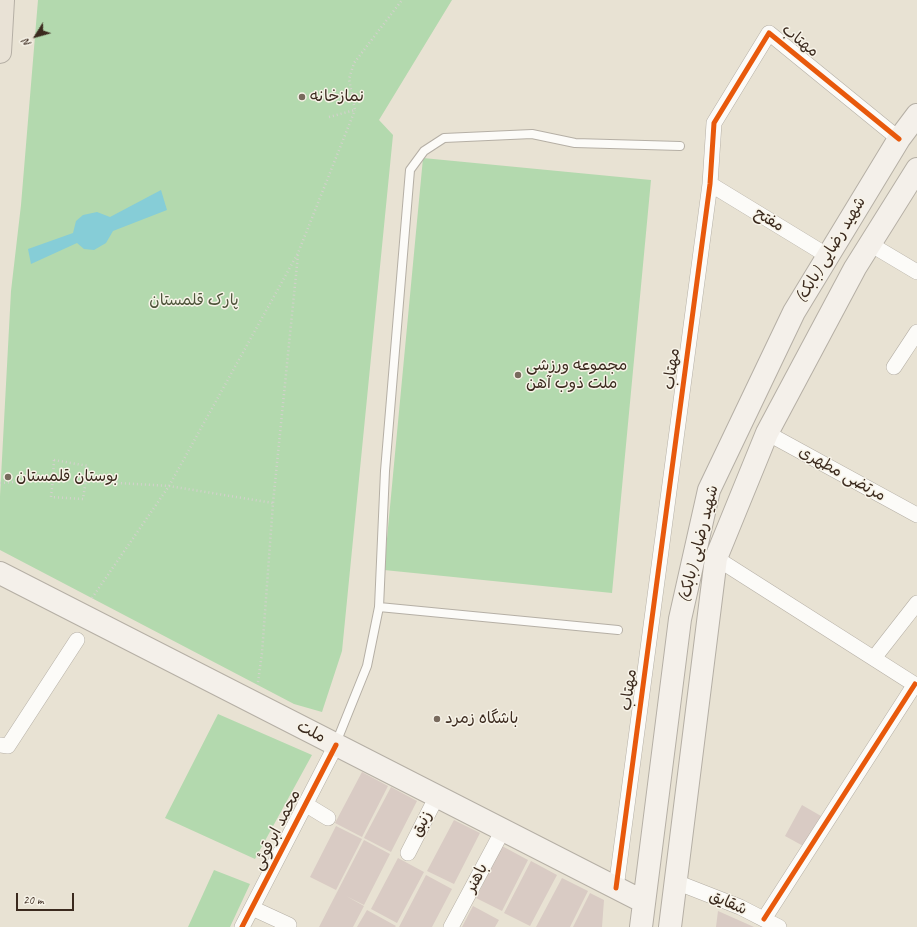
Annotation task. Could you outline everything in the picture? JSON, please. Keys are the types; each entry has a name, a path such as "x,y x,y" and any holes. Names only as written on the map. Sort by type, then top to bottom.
{"highway":[{"path":"0,52 3,0"}],"main road":[{"name":"شهید رضایی (بابک)","path":"641,927 680,619 709,490 794,312 899,139 917,115"},
{"name":"شهید رضایی (بابک)","path":"670,927 716,558 767,433 855,268 917,169"},
{"path":"772,358 800,372"},
{"name":"ملت","path":"0,573 644,902"}],"street":[{"name":"مهتاب","path":"616,888 710,184 714,123 769,33 899,139"},
{"name":"مفتح","path":"710,184 828,256"},
{"path":"870,244 917,272"},
{"path":"894,367 917,332"},
{"name":"مرتضی مطهری","path":"767,433 917,515"},
{"path":"716,558 916,685 764,919"},
{"path":"874,658 917,602"},
{"path":"0,745 8,746 77,640"},
{"name":"محمد ابرقوئی","path":"242,927 336,745"},
{"name":"زنبق","path":"408,852 437,796"},
{"path":"305,804 328,818"},
{"name":"باهنر","path":"451,927 503,830"},
{"name":"شقایق","path":"676,882 740,907 779,927"},
{"path":"252,908 289,925"}],"lane":[{"path":"336,745 367,666 379,606 385,471 410,170 424,151 444,138 532,134 575,142 680,146"},
{"path":"379,606 618,630"}],"path":[{"path":"81,614 169,486 298,253 355,110 349,79 354,63 402,0"},
{"path":"329,117 355,110"},
{"path":"254,703 262,653 273,503 298,253"},
{"path":"54,460 88,466 83,499 51,497 53,478 54,460"},
{"path":"0,483 53,478"},
{"path":"86,481 169,486 273,503"}],"green space":[{"name":"پارک قلمستان","path":"38,0 452,0 379,120 393,135 342,651 322,712 294,704 0,550 0,496 11,291 21,205"},
{"name":"مجموعه ورزشی ملت ذوب آهن","path":"423,158 651,180 612,593 384,570"},
{"path":"218,714 312,755 255,859 165,818"},
{"path":"214,870 250,884 230,927 188,927"}],"water":[{"path":"161,190 167,210 113,231 106,243 94,250 84,249 77,243 31,264 28,249 73,233 76,221 83,215 97,212 110,217"}],"building":[{"path":"362,772 388,786 362,837 335,823"},
{"path":"391,787 417,801 391,852 364,838"},
{"path":"802,805 821,816 805,847 785,836"},
{"path":"454,820 480,833 454,884 427,871"},
{"path":"336,826 362,839 336,890 310,877"},
{"path":"364,840 390,854 364,905 346,896 364,906 353,927 319,927"},
{"path":"502,846 528,860 502,911 476,898"},
{"path":"398,858 424,872 397,923 371,909"},
{"path":"531,861 557,875 530,926 504,913"},
{"path":"426,875 452,889 432,927 399,927"},
{"path":"562,878 588,891 570,927 536,927"},
{"path":"590,893 604,900 602,927 573,927"},
{"path":"473,906 499,920 495,927 462,927"},
{"path":"367,910 396,926 357,927"},
{"path":"718,911 754,927 716,927"}],"cycle path":[{"path":"616,888 710,184 714,123 769,33 899,139"},
{"path":"764,919 915,684"},
{"path":"242,927 336,745"}],"place":[{"name":"نمازخانه","path":"302,97"},
{"name":"مجموعه ورزشی ملت ذوب آهن","path":"518,375"},
{"name":"بوستان قلمستان","path":"8,477"},
{"name":"باشگاه زمرد","path":"437,719"}]}
